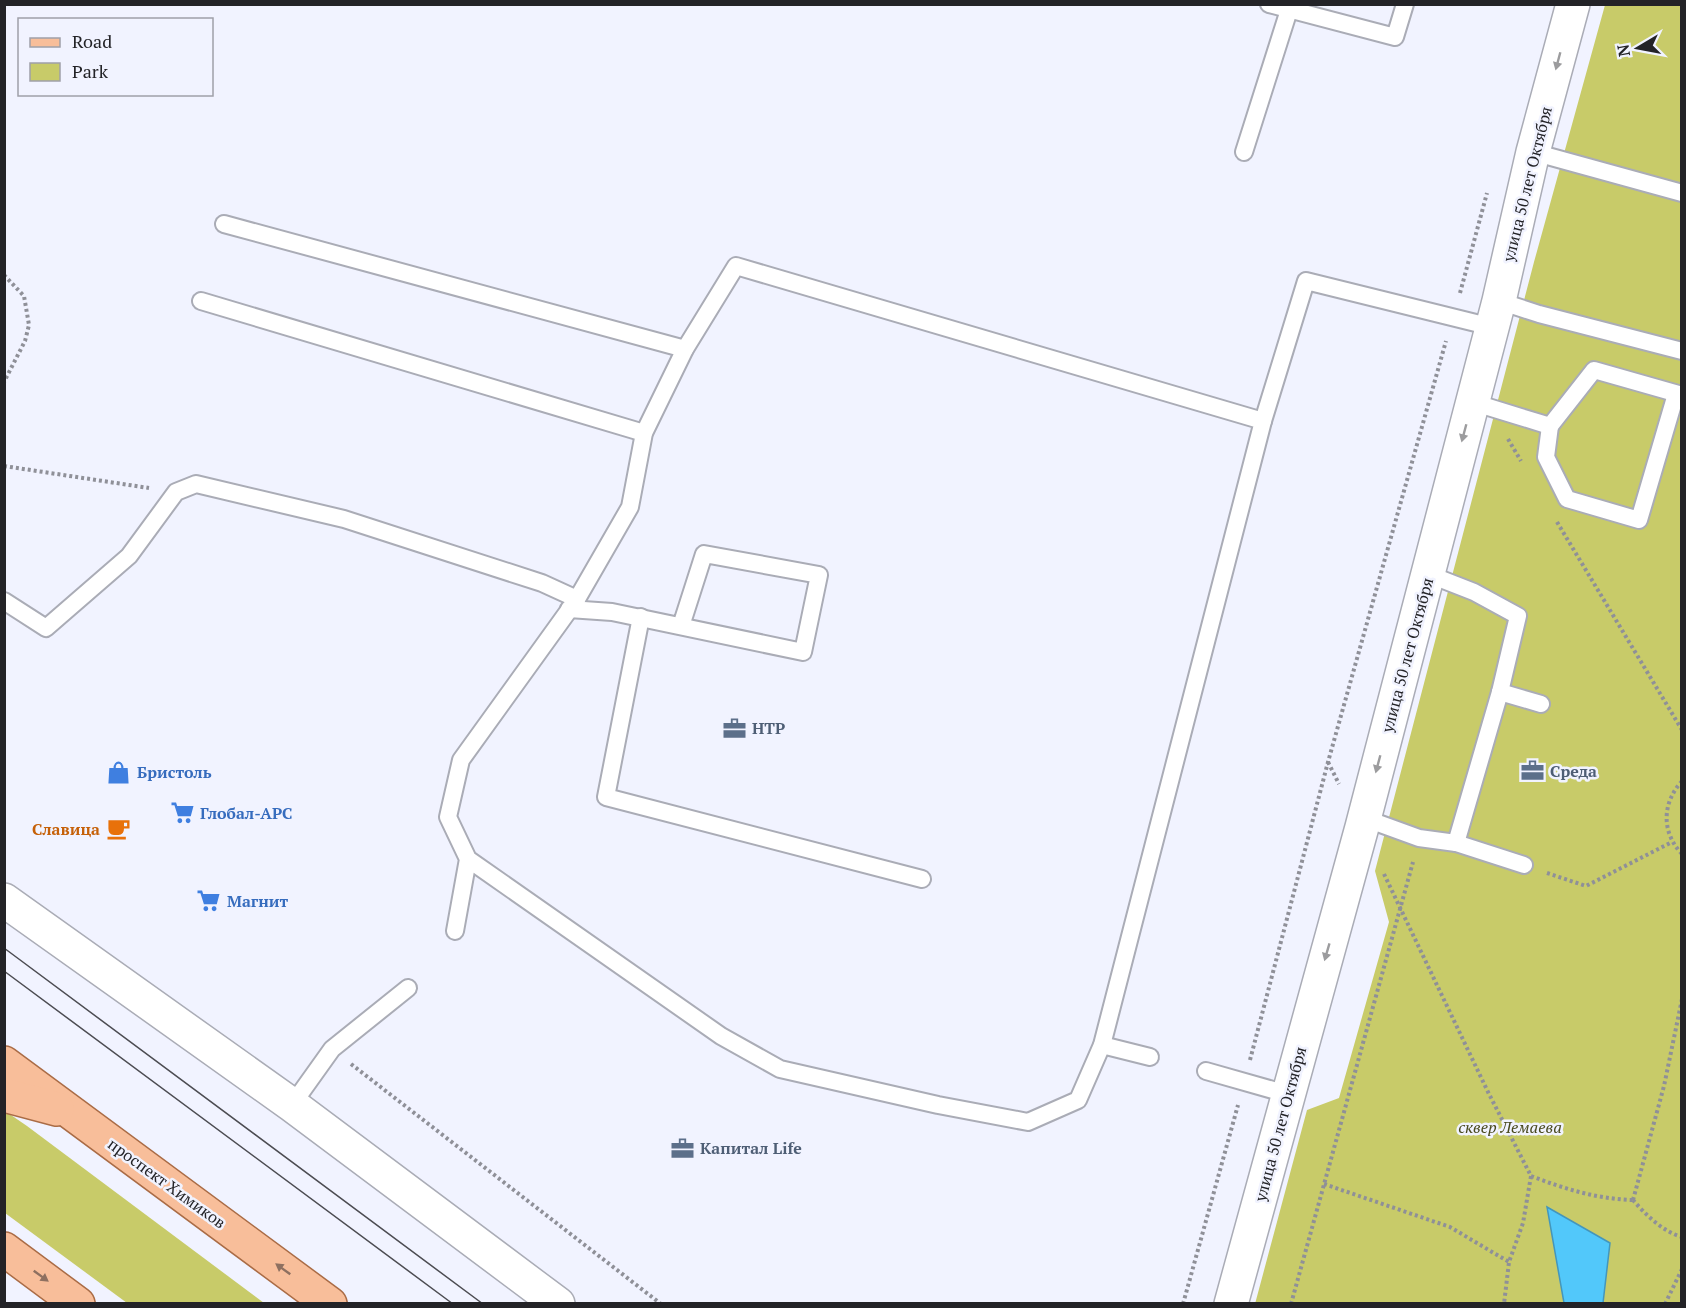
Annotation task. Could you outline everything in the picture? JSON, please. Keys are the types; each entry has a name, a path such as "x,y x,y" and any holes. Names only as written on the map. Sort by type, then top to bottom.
{"main road":[{"name":"проспект Химиков","path":"4,1063 330,1304"},
{"path":"4,1095 70,1112"},
{"path":"4,1249 78,1304"}],"street":[{"name":"улица 50 лет Октября","path":"1231,1304 1363,822 1428,574 1480,404 1495,314 1533,152 1573,4"},
{"path":"4,900 292,1105 558,1304"}],"lane":[{"path":"1269,4 1395,38 1405,4"},
{"path":"1244,152 1289,10"},
{"path":"1533,152 1682,194"},
{"path":"224,224 685,349"},
{"path":"1263,421 736,266 685,349 644,433 630,507 573,604 461,760 448,817 468,860 721,1036 780,1069 938,1105 1028,1122 1078,1100 1102,1045 1263,421 1306,281 1453,318 1495,314 1539,314 1682,351"},
{"path":"201,301 644,433"},
{"path":"1594,370 1679,395 1639,520 1567,500 1546,458 1550,426 1594,370"},
{"path":"1480,404 1550,426"},
{"path":"4,601 46,628 129,556 176,492 196,484 344,519 542,583 573,604 803,652 819,575 704,554 681,626"},
{"path":"1428,574 1474,592 1518,616 1500,692 1456,843"},
{"path":"641,617 606,797 922,879"},
{"path":"1500,692 1541,704"},
{"path":"1363,822 1419,837 1456,843 1524,865"},
{"path":"456,931 468,860"},
{"path":"292,1105 332,1049 408,988"},
{"path":"1102,1045 1150,1057"},
{"path":"1206,1071 1287,1094"}],"path":[{"path":"1183,1304 1328,762 1489,183"},
{"path":"4,274 24,296 29,325 25,341 4,382"},
{"path":"1480,404 1524,467"},
{"path":"4,466 176,492"},
{"path":"1554,517 1682,730"},
{"path":"1328,762 1363,822 1400,911 1488,1092 1532,1176 1523,1223 1509,1262 1504,1304"},
{"path":"1682,781 1675,789 1667,806 1666,824 1672,842 1682,854"},
{"path":"1291,1304 1419,837"},
{"path":"1524,865 1586,886 1672,842"},
{"path":"1633,1200 1664,1086 1682,999"},
{"path":"332,1049 661,1304"},
{"path":"1532,1176 1565,1189 1593,1196 1633,1200 1644,1214 1675,1235 1682,1237"},
{"path":"1324,1184 1450,1227 1509,1262"},
{"path":"1665,1304 1682,1269"}],"green space":[{"name":"сквер Лемаева","path":"1605,5 1681,5 1681,1303 1255,1304 1307,1110 1339,1098 1389,922 1375,871 1534,262"},
{"path":"5,1112 264,1303 127,1303 5,1213"}],"water":[{"path":"1547,1207 1610,1243 1603,1303 1564,1303"}],"tram line":[{"path":"4,948 483,1304"},
{"path":"4,971 453,1304"}],"place":[{"name":"НТР","path":"734,728"},
{"name":"Среда","path":"1532,771"},
{"name":"Бристоль","path":"119,772"},
{"name":"Глобал-АРС","path":"182,813"},
{"name":"Славица","path":"118,829"},
{"name":"Магнит","path":"209,901"},
{"name":"Капитал Life","path":"682,1148"}]}
